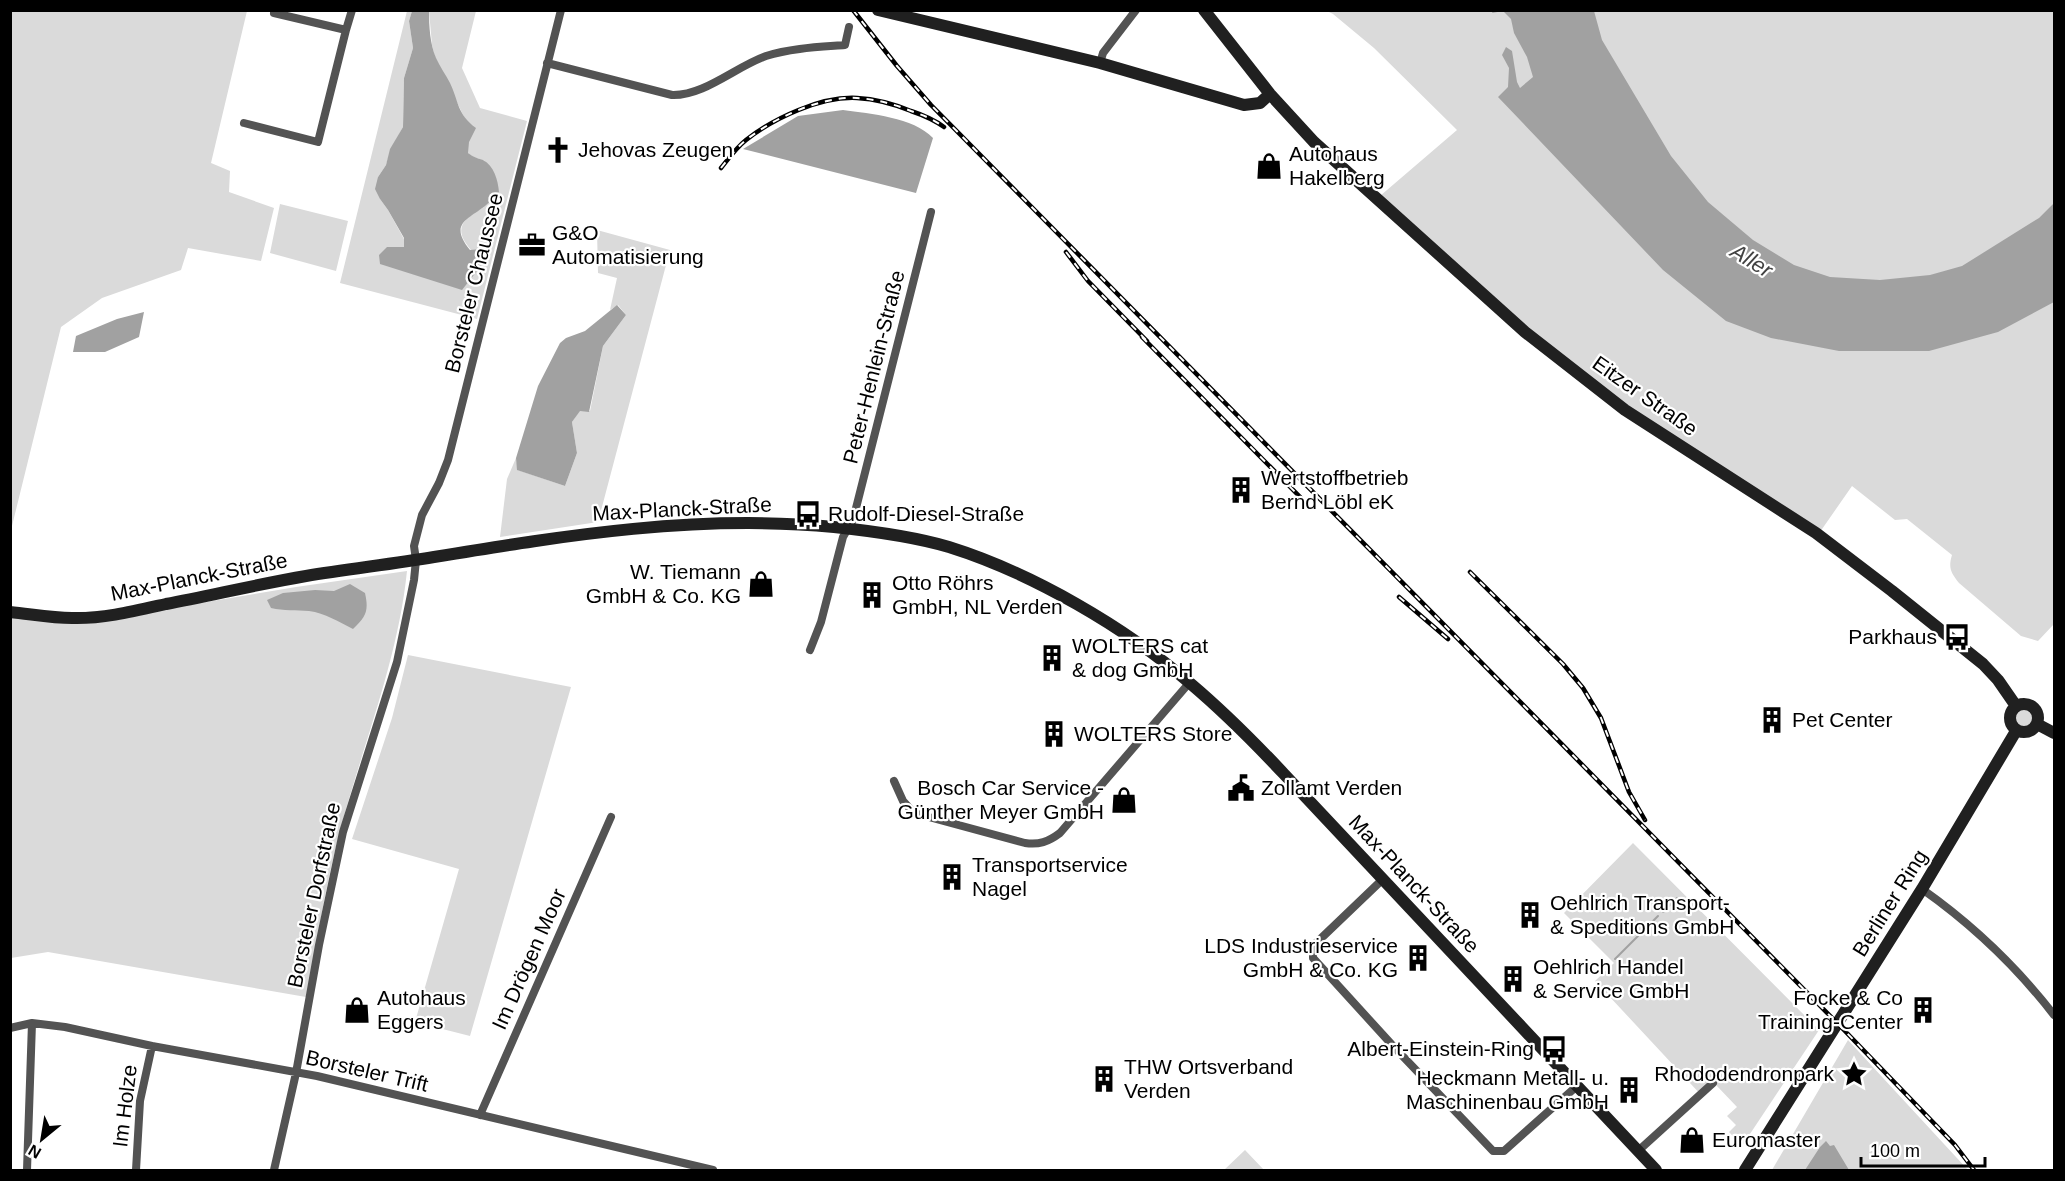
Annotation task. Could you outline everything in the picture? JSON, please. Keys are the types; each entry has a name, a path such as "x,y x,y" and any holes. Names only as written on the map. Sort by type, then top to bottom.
{"street":[{"path":"244,123 318,142 352,10"},
{"name":"Borsteler Chaussee","path":"416,560 414,546 422,515 448,460 561,10"},
{"path":"878,10 1100,63 1244,105 1260,103 1270,94"},
{"path":"1100,63 1103,53 1136,10"},
{"name":"Eitzer Straße","path":"1204,10 1270,94 1323,150 1525,332 1625,410 1816,533 1874,576 1983,664 1998,680 2016,706"},
{"path":"274,13 346,30"},
{"path":"547,63 684,95 696,92 731,72 767,56 794,50 845,45 849,27"},
{"name":"Peter-Henlein-Straße","path":"848,529 853,520 931,213"},
{"name":"Max-Planck-Straße","path":"10,612 71,618 111,616 245,587 582,534 693,523 773,523 848,529 889,534 946,547 993,563 1032,581 1095,616 1190,682 1250,738 1656,1170"},
{"path":"810,650 821,622 843,537 848,529"},
{"name":"Borsteler Dorfstraße","path":"274,1170 296,1073 321,935 343,832 398,662 416,560"},
{"path":"894,781 903,801 914,813 1024,843 1043,843 1060,833 1190,682"},
{"path":"2024,704 2035,708 2038,716 2037,724 2028,732 2016,731 2010,723 2010,714 2016,706 2024,704"},
{"path":"2037,724 2055,733"},
{"name":"Berliner Ring","path":"1747,1170 1922,889 2016,731"},
{"name":"Im Drögen Moor","path":"480,1115 611,817"},
{"path":"1383,879 1313,946 1313,958 1402,1056 1493,1150 1504,1151 1577,1086"},
{"path":"1922,889 1995,948 2055,1016"},
{"path":"27,1170 32,1023"},
{"name":"Borsteler Trift","path":"10,1028 32,1023 66,1027 152,1046 328,1078 713,1170"},
{"name":"Im Holze","path":"136,1170 140,1101 152,1046"},
{"path":"1638,1151 1713,1083"}],"shaded area":[{"path":"10,11 247,11 211,163 230,171 229,192 274,208 261,261 188,248 181,270 102,298 61,327 11,530"},
{"path":"407,11 412,11 409,21 413,48 404,78 403,127 378,177 380,199 404,239 404,248 379,255 471,250 462,236 462,225 470,216 484,207 485,161 468,153 466,121 435,57 429,11 476,11 462,68 480,108 527,121 477,319 340,283"},
{"path":"1327,11 2054,11 2054,624 2038,641 2021,636 1959,583 1951,570 1952,555 1907,519 1895,520 1852,486 1820,532 1627,407 1527,328 1380,196 1457,130 1374,48"},
{"path":"280,204 348,221 336,271 270,253"},
{"path":"597,230 670,250 598,522 500,537 507,479 516,458 518,470 565,486 577,453 572,422 580,410 590,411 603,346 626,315 618,305 610,310 617,278 598,273"},
{"path":"407,571 403,604 388,668 336,848 306,997 48,952 11,958 11,616 182,606"},
{"path":"408,655 571,687 470,1036 415,1022 459,869 352,839 392,718"},
{"path":"2023,709 2029,712 2032,718 2029,724 2023,727 2017,724 2014,718 2017,712"},
{"path":"1633,843 1819,1030 1742,1146 1729,1132 1736,1125 1727,1116 1737,1107 1716,1085 1703,1097 1595,981 1614,963 1564,913"},
{"name":"Rhododendronpark","path":"1848,1040 1968,1170 1772,1170"},
{"path":"1245,1150 1264,1170 1224,1170"}],"water":[{"path":"412,11 429,11 431,41 436,58 450,83 462,113 476,128 469,142 468,153 490,166 495,174 499,192 467,219 461,228 461,234 470,250 481,249 488,257 462,290 380,264 379,255 387,247 404,247 404,238 375,189 378,177 386,165 390,149 403,127 404,78 413,48 409,21"},
{"name":"Aller","path":"1503,11 1594,11 1602,40 1671,156 1708,202 1753,240 1794,265 1830,277 1880,280 1930,275 1962,266 2039,218 2054,203 2054,302 1998,332 1929,351 1839,351 1771,338 1726,321 1663,270 1498,97 1508,87 1509,68 1502,55 1506,47 1512,51 1520,88 1533,77 1527,57 1514,33 1511,19"},
{"path":"843,110 903,121 925,131 933,138 916,193 743,149 798,116"},
{"path":"617,305 626,315 603,346 589,412 580,411 572,422 577,453 565,486 517,470 516,458 538,386 560,343 566,338 585,331"},
{"path":"144,312 139,337 105,352 73,352 76,336 117,319"},
{"path":"350,584 365,593 367,605 364,617 353,629 315,612 271,608 267,600 283,593 334,591"},
{"path":"1826,1141 1830,1146 1834,1145 1849,1170 1805,1170"}],"waterway":[{"path":"1663,912 1677,898"},
{"path":"1615,959 1658,916"}],"railway":[{"path":"853,10 931,105 1844,1030 1955,1145 1974,1170"},
{"path":"721,168 739,146 770,124 798,110 843,98 871,99 898,106 944,127"},
{"path":"1066,252 1088,281 1147,341"},
{"path":"1142,337 1305,502"},
{"path":"1470,572 1563,664 1583,688 1601,718 1629,792 1645,820"},
{"path":"1399,597 1448,639"}],"place":[{"name":"Jehovas Zeugen","path":"558,150"},
{"name":"Autohaus Hakelberg","path":"1269,166"},
{"name":"G&O Automatisierung","path":"532,245"},
{"name":"Wertstoffbetrieb Bernd Löbl eK","path":"1241,490"},
{"name":"Rudolf-Diesel-Straße","path":"808,514"},
{"name":"W. Tiemann GmbH & Co. KG","path":"761,584"},
{"name":"Otto Röhrs GmbH, NL Verden","path":"872,595"},
{"name":"Parkhaus","path":"1957,637"},
{"name":"WOLTERS cat & dog GmbH","path":"1052,658"},
{"name":"Pet Center","path":"1772,720"},
{"name":"WOLTERS Store","path":"1054,734"},
{"name":"Zollamt Verden","path":"1241,788"},
{"name":"Bosch Car Service - Günther Meyer GmbH","path":"1124,800"},
{"name":"Transportservice Nagel","path":"952,877"},
{"name":"Oehlrich Transport- & Speditions GmbH","path":"1530,915"},
{"name":"LDS Industrieservice GmbH & Co. KG","path":"1418,958"},
{"name":"Oehlrich Handel & Service GmbH","path":"1513,979"},
{"name":"Autohaus Eggers","path":"357,1010"},
{"name":"Focke & Co Training-Center","path":"1923,1010"},
{"name":"Albert-Einstein-Ring","path":"1554,1049"},
{"name":"Rhododendronpark","path":"1854,1074"},
{"name":"THW Ortsverband Verden","path":"1104,1079"},
{"name":"Heckmann Metall- u. Maschinenbau GmbH","path":"1629,1090"},
{"name":"Euromaster","path":"1692,1140"}]}
